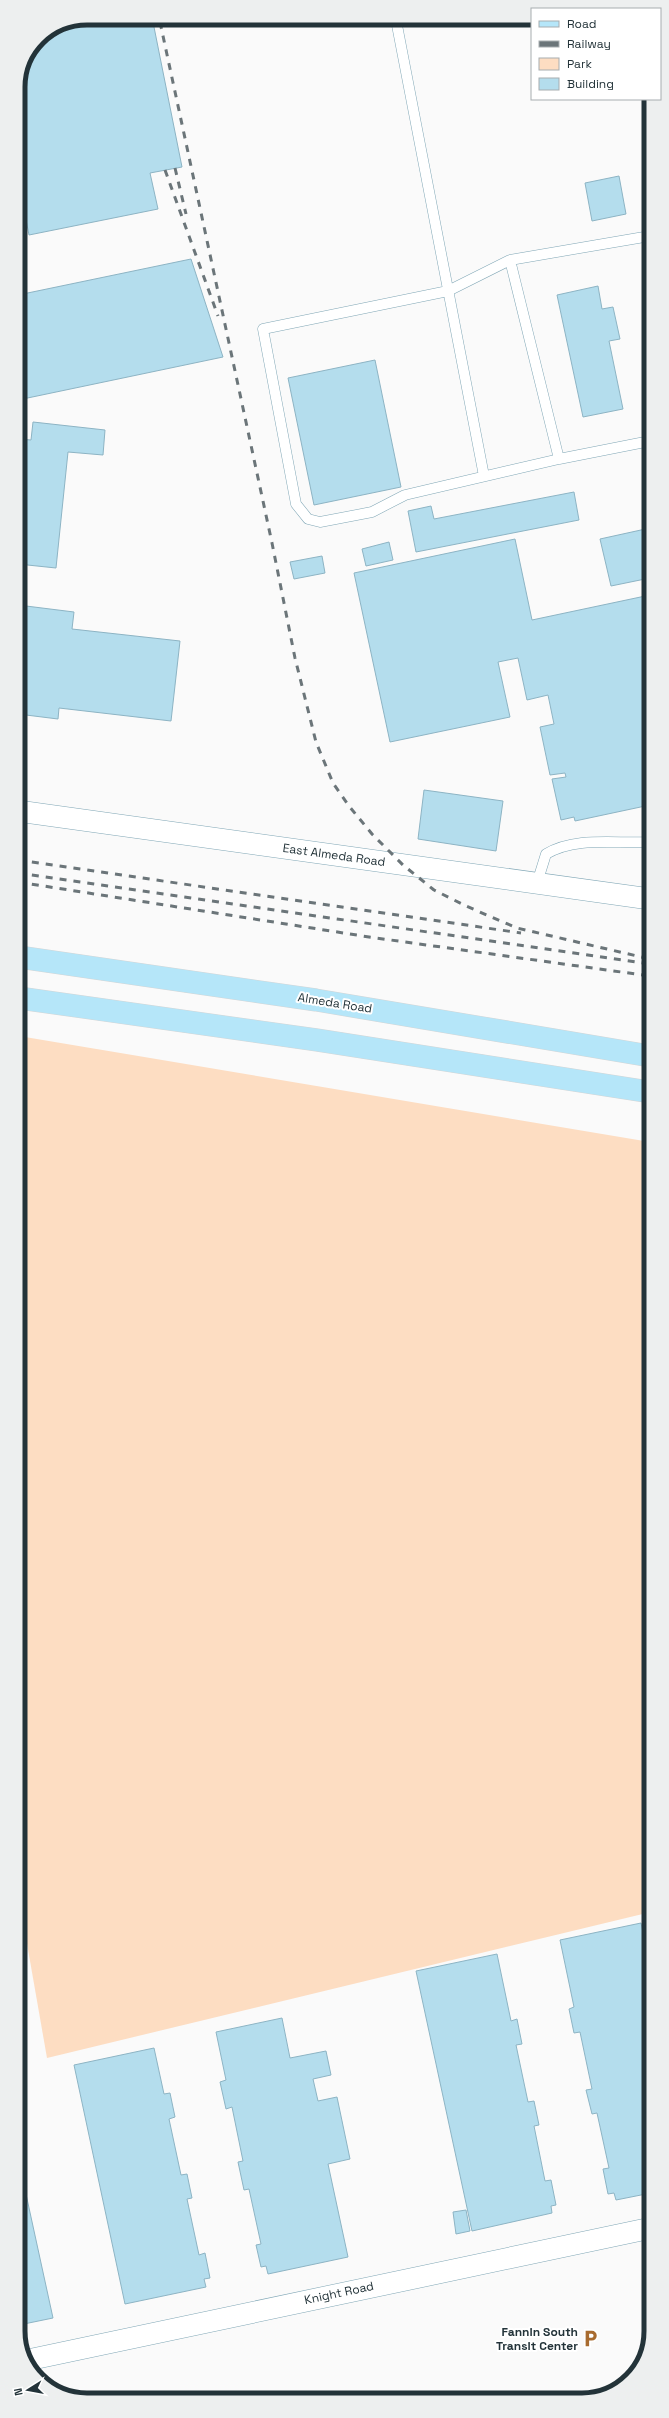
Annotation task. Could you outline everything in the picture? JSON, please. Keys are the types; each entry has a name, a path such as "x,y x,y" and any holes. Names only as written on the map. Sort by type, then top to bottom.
{"main road":[{"name":"Almeda Road","path":"25,958 316,1000 644,1055"},
{"path":"25,999 317,1040 644,1091"}],"street":[{"name":"East Almeda Road","path":"25,812 644,898"},
{"name":"Knight Road","path":"32,2359 644,2229"}],"lane":[{"path":"397,25 484,476"},
{"path":"644,237 510,260 448,291 263,329 296,504 308,519 320,522 372,512 405,495 559,459 644,442"},
{"path":"510,260 559,459"},
{"path":"537,883 546,854 558,847 574,843 644,842"}],"green space":[{"path":"25,1037 644,1141 644,1914 47,2058 25,1932"}],"building":[{"path":"154,25 182,167 150,173 158,209 29,235 25,214 25,87 26,75 35,53 43,43 53,35 75,26"},
{"path":"619,176 626,214 592,221 585,183"},
{"path":"191,259 223,357 25,399 25,294"},
{"path":"598,286 602,309 613,307 620,339 609,341 623,409 583,417 557,295"},
{"path":"375,360 401,487 314,505 288,378"},
{"path":"33,422 105,430 103,455 68,452 56,568 25,565 25,440 31,440"},
{"path":"574,492 579,520 416,552 408,511 431,506 434,519"},
{"path":"644,529 644,579 611,586 600,539"},
{"path":"515,539 532,620 644,596 644,806 575,821 574,817 561,820 552,779 566,777 565,773 550,775 540,727 554,724 548,695 527,700 518,658 498,662 510,717 390,742 354,573"},
{"path":"389,542 393,560 366,566 362,549"},
{"path":"322,556 325,573 294,579 290,562"},
{"path":"25,606 74,612 72,629 180,641 171,721 59,708 58,719 25,715"},
{"path":"424,790 503,801 496,851 418,839"},
{"path":"641,1923 644,1937 644,2194 616,2200 614,2193 608,2194 603,2169 609,2168 597,2113 592,2114 586,2090 592,2089 580,2032 574,2033 569,2009 574,2007 560,1940"},
{"path":"497,1954 511,2021 517,2019 522,2044 516,2045 528,2102 534,2101 539,2125 534,2126 545,2181 551,2180 556,2205 551,2206 552,2213 472,2231 416,1971"},
{"path":"282,2018 290,2058 326,2051 331,2075 313,2079 318,2101 337,2097 350,2159 328,2164 348,2257 268,2274 266,2266 261,2267 256,2245 261,2244 249,2189 244,2190 238,2162 243,2161 232,2107 226,2109 220,2082 226,2080 216,2032"},
{"path":"154,2048 164,2094 170,2093 175,2117 169,2119 181,2175 187,2174 192,2198 187,2199 199,2255 205,2253 210,2278 204,2279 206,2287 125,2304 74,2065"},
{"path":"25,2190 53,2318 25,2324"},
{"path":"466,2210 470,2231 456,2234 453,2212"}],"railway":[{"path":"161,25 272,543 295,658 316,742 333,783 349,806 372,834 403,865 434,890 466,906 517,928 644,958"},
{"path":"175,168 186,214"},
{"path":"165,170 218,316"},
{"path":"25,861 521,933"},
{"path":"25,874 644,963"},
{"path":"25,883 369,937 644,975"}],"place":[{"name":"Fannin South Transit Center","path":"591,2339"}]}
